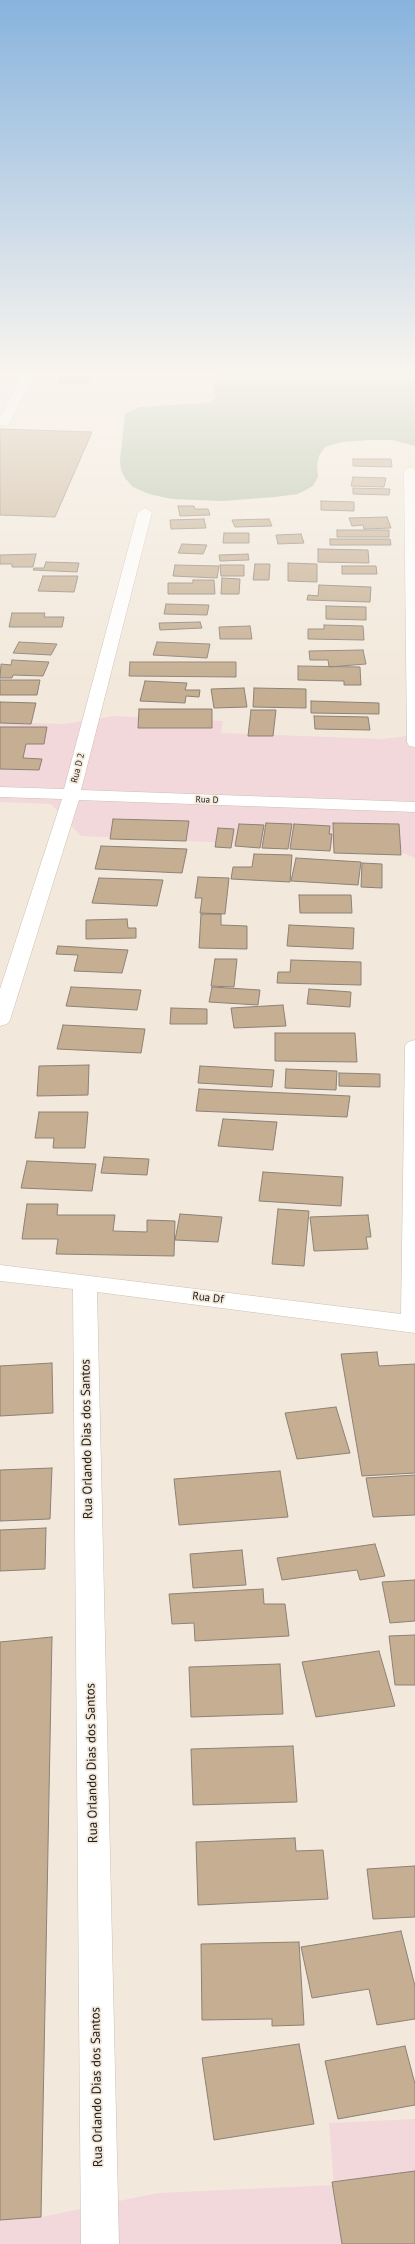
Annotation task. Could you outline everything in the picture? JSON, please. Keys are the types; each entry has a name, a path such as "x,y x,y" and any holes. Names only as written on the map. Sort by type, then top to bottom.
{"street":[{"path":"410,480 415,742"},
{"name":"Rua D 2","path":"0,1020 72,795 73,784 145,512"},
{"name":"Rua D","path":"0,792 415,807"},
{"path":"414,1324 415,1046"},
{"name":"Rua Df","path":"0,1273 85,1282 414,1324"},
{"name":"Rua Orlando Dias dos Santos","path":"85,1282 100,2244"}],"shaded area":[{"path":"115,716 223,721 221,733 383,739 415,735 415,858 399,851 81,836 51,804 0,802 0,722 64,724"},
{"path":"415,2119 415,2244 0,2244 0,2220 41,2217 158,2193 334,2185 329,2123"}],"green space":[{"path":"127,480 316,480 313,486 298,494 223,501 172,499 149,494 133,487"}],"building":[{"path":"0,480 71,480 55,517 0,515"},
{"path":"352,480 386,480 384,487 351,486"},
{"path":"353,488 390,489 389,495 353,494"},
{"path":"321,501 354,502 354,511 321,510"},
{"path":"178,506 194,506 195,509 208,509 210,515 180,516"},
{"path":"387,517 391,528 364,529 363,525 352,526 349,518"},
{"path":"204,519 206,528 171,529 170,520"},
{"path":"269,519 272,526 235,527 232,520"},
{"path":"337,530 389,530 389,537 337,537"},
{"path":"224,533 249,533 249,543 223,543"},
{"path":"301,534 304,543 278,544 276,535"},
{"path":"330,539 390,539 391,545 330,545"},
{"path":"182,544 207,545 203,554 178,553"},
{"path":"318,549 368,550 369,563 318,562"},
{"path":"36,554 33,567 12,567 12,564 0,564 0,555"},
{"path":"248,554 249,560 220,561 219,555"},
{"path":"46,562 79,563 77,572 33,570 34,568 44,568"},
{"path":"288,563 317,564 317,582 288,581"},
{"path":"255,564 270,564 269,580 253,580"},
{"path":"175,565 219,566 217,578 173,576"},
{"path":"220,565 244,565 244,576 221,576"},
{"path":"342,566 376,566 377,574 342,574"},
{"path":"43,576 78,576 74,592 38,591"},
{"path":"222,578 240,579 239,594 221,594"},
{"path":"193,580 214,580 215,594 168,594 168,583 193,583"},
{"path":"319,585 371,587 370,602 307,600 308,595 318,596"},
{"path":"166,604 209,605 207,615 164,614"},
{"path":"326,606 366,607 366,620 326,619"},
{"path":"12,613 45,613 44,617 64,617 62,627 9,627"},
{"path":"200,622 202,628 160,630 159,623"},
{"path":"324,625 363,626 364,640 308,639 308,629 324,629"},
{"path":"250,626 252,639 220,639 219,627"},
{"path":"19,642 57,644 51,655 13,653"},
{"path":"157,642 210,644 207,658 153,655"},
{"path":"363,650 366,664 329,667 328,660 310,660 309,651"},
{"path":"12,660 49,662 43,676 13,675 12,678 0,678 1,664 11,665"},
{"path":"130,662 236,662 236,677 129,676"},
{"path":"298,666 360,667 361,685 344,685 344,681 298,680"},
{"path":"0,680 40,680 37,695 0,695"},
{"path":"145,681 187,683 185,690 200,690 199,697 186,696 185,703 140,701"},
{"path":"244,688 247,707 214,708 211,689"},
{"path":"254,688 306,689 306,708 253,707"},
{"path":"311,701 379,703 379,714 311,713"},
{"path":"0,702 36,703 31,724 0,723"},
{"path":"139,709 212,709 212,728 138,728"},
{"path":"251,710 276,710 273,736 248,736"},
{"path":"314,716 368,717 370,730 315,729"},
{"path":"0,727 47,727 44,744 26,744 23,758 42,759 39,770 0,769"},
{"path":"113,819 189,821 186,841 110,839"},
{"path":"266,823 292,824 288,849 262,848"},
{"path":"333,823 399,824 401,855 334,853"},
{"path":"239,824 264,825 260,848 235,846"},
{"path":"294,824 330,826 329,834 332,834 330,851 290,849"},
{"path":"218,828 234,829 231,848 215,847"},
{"path":"101,846 187,849 182,873 95,869"},
{"path":"254,854 292,855 290,882 231,879 233,867 252,867"},
{"path":"296,858 361,862 358,885 291,881"},
{"path":"362,863 382,864 382,888 361,887"},
{"path":"198,877 229,878 225,914 200,913 202,898 195,898"},
{"path":"99,878 163,880 157,906 92,903"},
{"path":"299,895 351,895 352,913 300,913"},
{"path":"201,914 221,914 221,925 247,926 247,949 199,948"},
{"path":"127,919 128,928 136,928 136,938 86,939 86,920"},
{"path":"289,925 354,928 353,949 287,946"},
{"path":"58,946 128,950 122,973 74,971 78,955 56,954"},
{"path":"215,959 237,959 234,987 211,986"},
{"path":"291,960 361,962 361,985 277,983 278,972 290,972"},
{"path":"71,987 141,990 137,1010 66,1006"},
{"path":"212,987 260,990 258,1005 209,1002"},
{"path":"309,989 351,992 350,1007 307,1004"},
{"path":"283,1005 286,1026 234,1028 231,1008"},
{"path":"171,1008 207,1009 207,1024 170,1024"},
{"path":"63,1025 145,1029 141,1053 57,1049"},
{"path":"275,1033 355,1033 357,1062 275,1061"},
{"path":"89,1065 88,1095 37,1096 39,1066"},
{"path":"200,1066 274,1070 272,1087 198,1083"},
{"path":"286,1069 337,1071 336,1090 285,1088"},
{"path":"339,1073 380,1074 380,1087 339,1086"},
{"path":"199,1089 350,1096 347,1117 196,1111"},
{"path":"39,1112 88,1112 85,1148 53,1148 54,1138 35,1138"},
{"path":"223,1119 277,1122 273,1150 218,1146"},
{"path":"104,1157 149,1159 147,1175 101,1173"},
{"path":"27,1161 96,1164 92,1191 21,1188"},
{"path":"263,1172 343,1177 341,1206 259,1201"},
{"path":"27,1204 58,1204 57,1215 115,1215 113,1231 147,1232 147,1220 175,1221 174,1256 56,1254 58,1239 22,1239"},
{"path":"278,1209 309,1211 304,1266 272,1264"},
{"path":"180,1214 222,1217 218,1242 175,1240"},
{"path":"368,1215 371,1237 366,1237 368,1249 314,1251 310,1217"},
{"path":"377,1352 379,1366 415,1364 415,1473 362,1476 341,1354"},
{"path":"52,1363 53,1413 0,1416 0,1366"},
{"path":"336,1407 350,1453 297,1459 285,1413"},
{"path":"52,1468 50,1519 0,1521 0,1470"},
{"path":"280,1471 288,1517 179,1525 174,1479"},
{"path":"415,1475 415,1515 373,1517 366,1478"},
{"path":"46,1528 45,1569 0,1571 0,1530"},
{"path":"375,1544 385,1576 360,1580 357,1570 282,1580 277,1558"},
{"path":"242,1550 246,1585 193,1588 190,1554"},
{"path":"415,1580 415,1621 390,1623 382,1582"},
{"path":"263,1589 264,1604 285,1604 289,1636 195,1641 194,1623 172,1624 169,1594"},
{"path":"415,1635 415,1685 395,1685 389,1636"},
{"path":"52,1637 41,2217 0,2220 0,1642"},
{"path":"379,1651 395,1706 316,1717 302,1662"},
{"path":"280,1664 283,1714 191,1717 189,1667"},
{"path":"293,1746 297,1802 193,1805 191,1749"},
{"path":"295,1838 296,1851 323,1850 328,1899 198,1905 196,1842"},
{"path":"415,1866 415,1917 373,1919 367,1869"},
{"path":"401,1931 415,1986 415,2019 377,2025 369,1989 312,1998 301,1947"},
{"path":"299,1942 304,2025 272,2026 272,2019 202,2020 201,1944"},
{"path":"299,2044 314,2124 214,2140 202,2058"},
{"path":"405,2046 415,2084 415,2105 338,2119 325,2061"},
{"path":"415,2171 415,2244 342,2244 332,2182"}]}
